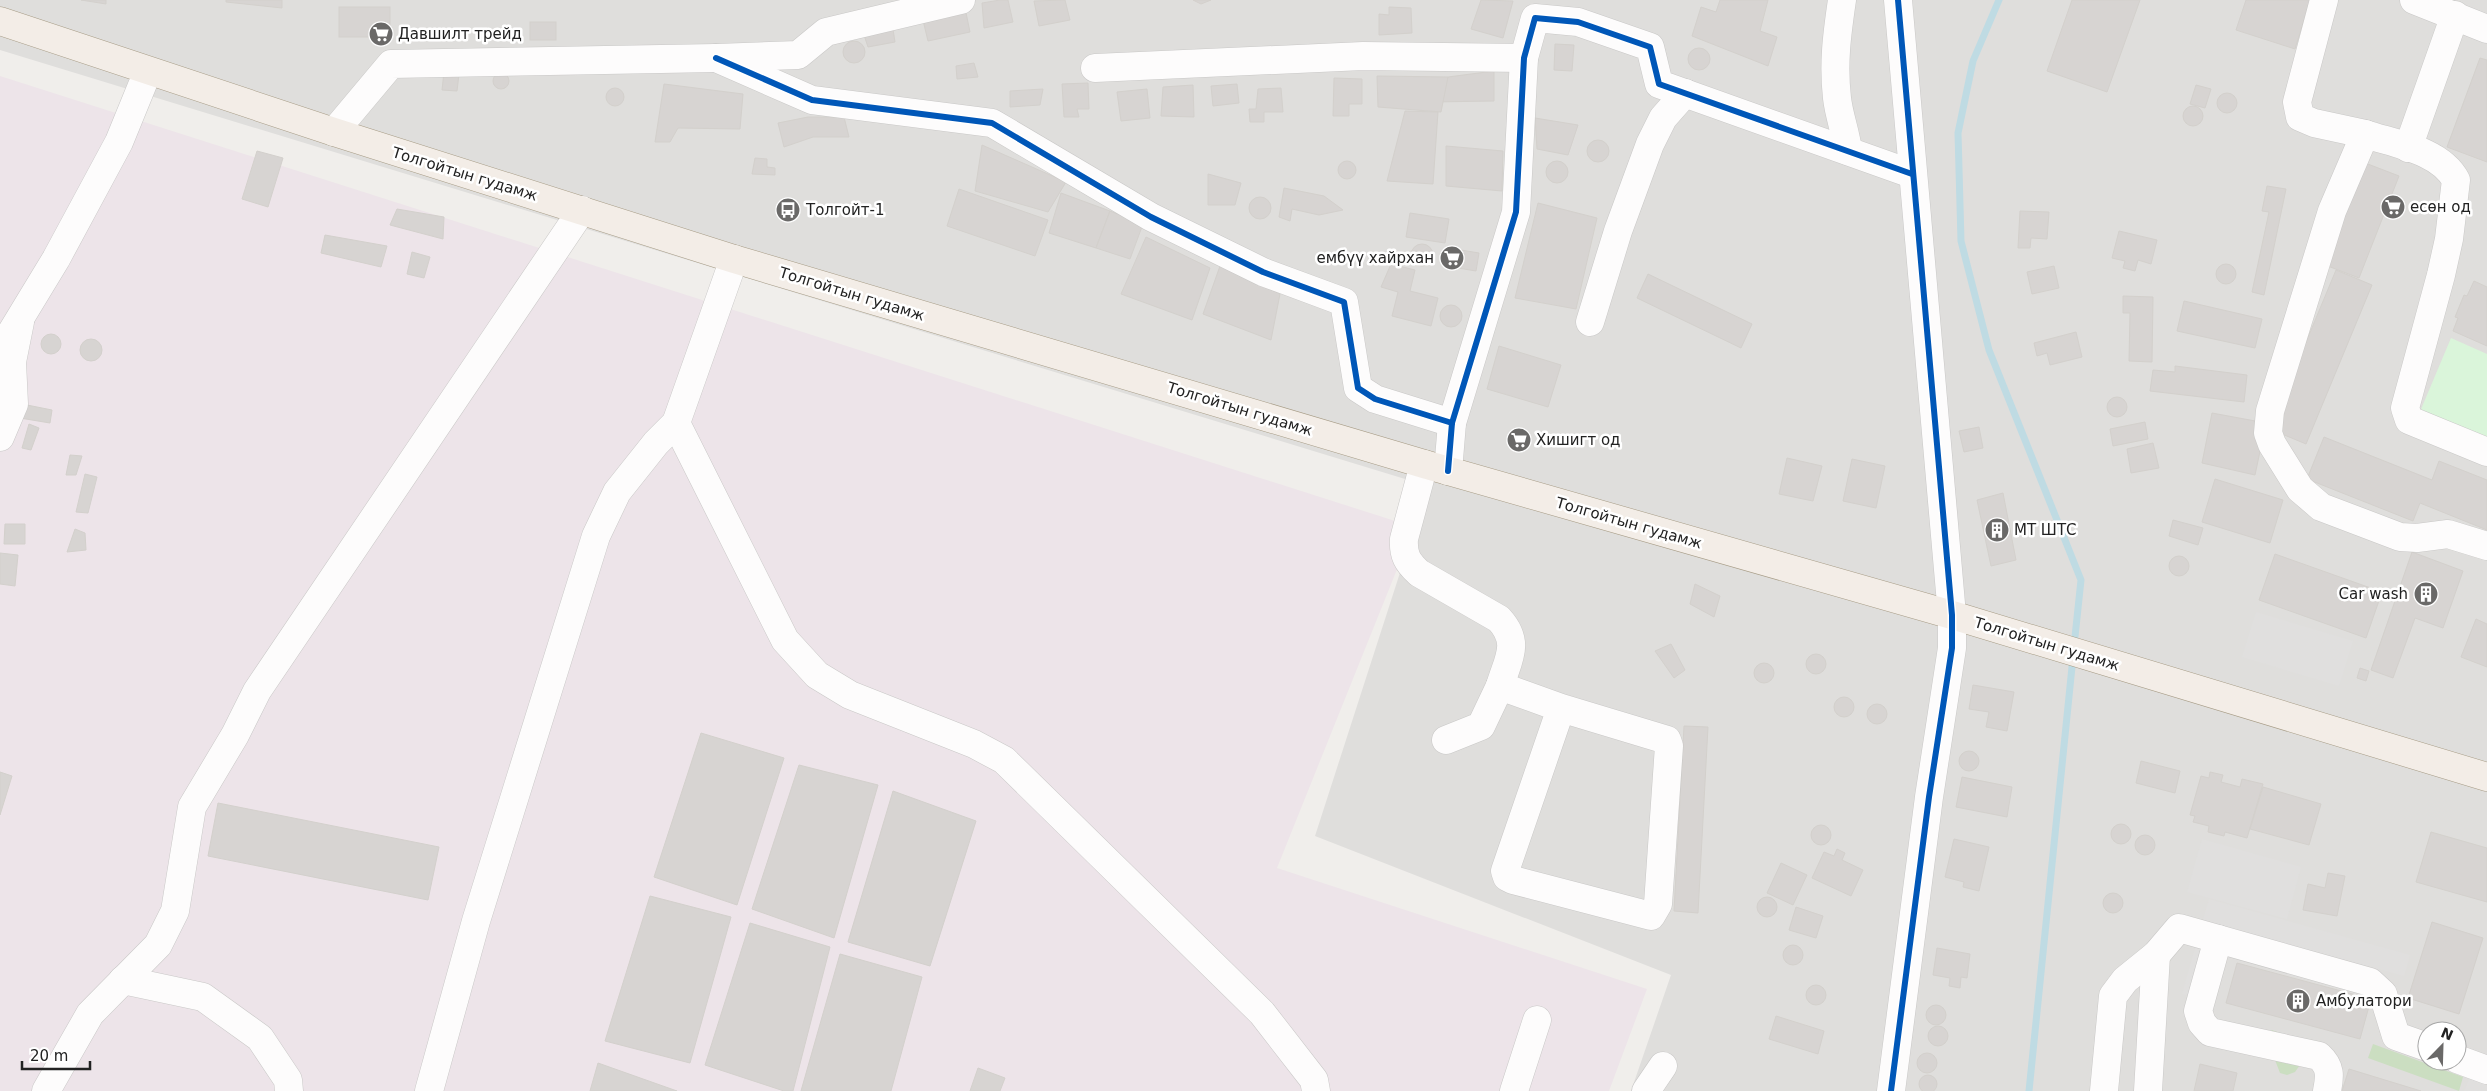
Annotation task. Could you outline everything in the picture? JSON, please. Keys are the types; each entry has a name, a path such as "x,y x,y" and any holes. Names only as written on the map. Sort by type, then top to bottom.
{"main road":[{"name":"Толгойтын гудамж","path":"0,21 334,132 734,259 1436,467 1952,615 2008,634 2487,777"}],"street":[{"path":"334,132 391,64 798,55 826,32 961,0"},
{"path":"1842,0 1834,52 1837,99 1846,132 1848,151"},
{"path":"1891,1091 1929,798 1952,648 1952,615 1898,0"},
{"path":"2324,0 2297,102 2300,117 2314,123 2365,134 2431,156 2451,172 2456,180 2449,239 2442,275 2405,408 2409,420 2487,452"},
{"path":"2414,0 2487,29"},
{"path":"2408,148 2455,15"},
{"path":"1446,740 1481,726 1500,686 1512,644 1508,630 1499,620 1419,573 1408,563 1403,551 1404,539 1436,467 1452,423 1516,212 1524,58 1536,18 1578,22 1650,47 1659,84 1912,174"},
{"path":"1095,68 1363,56 1524,58"},
{"path":"716,58 812,100 992,123 1151,217 1263,272 1344,302 1358,388 1375,399 1452,423"},
{"path":"0,344 8,338 56,259 119,142 148,71"},
{"path":"1590,322 1618,231 1650,144 1663,118 1685,93"},
{"path":"2365,134 2332,211 2270,411 2268,433 2272,444 2300,489 2321,507 2400,537 2417,538 2448,534 2487,546"},
{"path":"46,1091 90,1014 158,945 175,911 192,807 235,735 257,691 582,210"},
{"path":"429,1091 476,921 596,536 617,492 656,443 676,423 687,397 734,259"},
{"path":"0,438 14,404 12,362 22,315"},
{"path":"676,423 785,640 817,675 850,695 974,744 1004,760 1262,1013 1314,1080 1316,1091"},
{"path":"1500,686 1561,708 1667,740 1669,746 1658,904 1651,916 1513,880 1507,876 1505,871 1561,708"},
{"path":"2104,1091 2113,996 2125,980 2156,955 2179,928 2370,982 2383,994 2396,1036 2417,1043"},
{"path":"2218,939 2198,1011 2202,1023 2210,1032 2319,1056 2328,1063 2330,1074 2327,1091"},
{"path":"2148,1091 2156,955"},
{"path":"123,980 203,997 260,1038 288,1080 289,1091"},
{"path":"1514,1091 1538,1020"},
{"path":"2467,1063 2487,1070"},
{"path":"1646,1091 1663,1066"}],"shaded area":[{"path":"0,0 2487,0 2487,1091 1631,1091 1671,975 1315,836 1428,486 0,50"},
{"path":"0,76 1414,527 1277,868 1647,989 1609,1091 0,1091"},
{"path":"2256,612 2353,641 2339,686 2242,657"},
{"path":"2202,839 2301,867 2287,919 2187,892"},
{"path":"2209,899 2410,955 2404,976 2234,929 2213,1002 2182,994"},
{"path":"2470,1078 2487,1083 2487,1091 2464,1091"}],"green space":[{"path":"2451,338 2487,354 2487,442 2419,414"},
{"path":"2272,1030 2314,1045 2295,1072 2287,1075 2280,1073 2270,1047 2264,1042"},
{"path":"2373,1044 2417,1060 2417,1071 2447,1071 2463,1077 2459,1091 2368,1058"}],"building":[{"path":"81,0 106,0 106,4"},
{"path":"226,0 282,0 282,8 226,2"},
{"path":"1008,0 1013,22 984,28 982,3"},
{"path":"1065,0 1070,20 1039,26 1034,1"},
{"path":"1193,0 1211,0 1201,4"},
{"path":"1481,0 1513,1 1503,38 1471,29"},
{"path":"1720,0 1768,0 1760,31 1777,37 1768,66 1692,36 1701,7 1716,12"},
{"path":"2072,0 2140,0 2107,92 2047,71"},
{"path":"2246,0 2310,0 2295,49 2236,30"},
{"path":"339,7 390,7 390,37 339,37"},
{"path":"1389,7 1411,8 1412,33 1379,35 1379,14 1389,15"},
{"path":"965,8 970,32 928,41 922,16"},
{"path":"530,22 556,22 556,40 530,40"},
{"path":"892,23 895,42 868,47 862,29"},
{"path":"850,41 858,41 865,48 865,56 858,63 850,63 843,56 843,48"},
{"path":"1555,44 1574,45 1572,71 1554,70"},
{"path":"1695,48 1703,48 1710,55 1710,63 1703,70 1695,70 1688,63 1688,55"},
{"path":"2480,58 2487,60 2487,162 2447,147"},
{"path":"974,63 978,77 957,79 956,66"},
{"path":"1494,71 1494,101 1431,102 1448,77"},
{"path":"444,72 459,74 457,91 442,90"},
{"path":"498,73 504,73 509,78 507,87 498,89 493,84 493,78"},
{"path":"1377,76 1448,77 1441,112 1378,107"},
{"path":"1334,78 1362,79 1362,104 1349,104 1349,116 1333,116"},
{"path":"1088,83 1089,109 1077,109 1079,117 1064,117 1062,84"},
{"path":"664,84 743,94 740,129 678,128 670,142 655,142"},
{"path":"1237,84 1239,103 1213,106 1211,86"},
{"path":"1193,85 1194,117 1161,116 1163,87"},
{"path":"2196,85 2211,89 2205,108 2190,104"},
{"path":"615,88 623,93 624,97 619,105 615,106 607,101 606,97 611,89"},
{"path":"1281,88 1283,112 1264,112 1264,122 1250,122 1249,109 1256,109 1258,89"},
{"path":"1043,89 1040,105 1010,107 1010,91"},
{"path":"1147,89 1150,118 1121,121 1117,92"},
{"path":"2227,93 2234,96 2237,103 2234,110 2227,113 2220,110 2217,103 2220,96"},
{"path":"2193,106 2200,109 2203,116 2200,123 2193,126 2186,123 2183,116 2186,109"},
{"path":"1405,111 1438,112 1433,184 1387,181"},
{"path":"808,117 844,117 849,137 813,137 784,147 778,123"},
{"path":"1535,118 1578,125 1568,155 1537,149"},
{"path":"1594,140 1602,140 1609,147 1609,155 1602,162 1594,162 1587,155 1587,147"},
{"path":"982,145 1066,182 1048,212 975,191"},
{"path":"1446,146 1503,151 1502,191 1446,186"},
{"path":"257,151 283,158 268,207 242,199"},
{"path":"755,158 767,159 767,167 775,168 775,175 752,174"},
{"path":"1347,161 1353,164 1356,170 1353,176 1347,179 1341,176 1338,170 1341,164"},
{"path":"1553,161 1561,161 1568,168 1568,176 1561,183 1553,183 1546,176 1546,168"},
{"path":"2360,161 2399,176 2359,278 2320,263"},
{"path":"1208,174 1241,183 1235,205 1208,205"},
{"path":"2267,186 2286,189 2264,295 2252,292 2269,212 2262,211"},
{"path":"1284,188 1324,196 1343,210 1319,215 1292,209 1290,221 1279,217"},
{"path":"959,189 1048,220 1035,256 947,226"},
{"path":"1061,193 1110,211 1096,248 1049,233"},
{"path":"1256,197 1264,197 1271,204 1271,212 1264,219 1256,219 1249,212 1249,204"},
{"path":"1538,203 1597,218 1576,309 1515,298"},
{"path":"397,209 444,217 443,239 390,225"},
{"path":"1110,211 1143,224 1130,259 1096,248"},
{"path":"2020,211 2049,212 2047,239 2031,238 2030,248 2018,248"},
{"path":"1410,213 1449,219 1445,243 1406,237"},
{"path":"2119,231 2157,240 2151,264 2138,260 2135,271 2123,268 2125,261 2112,258"},
{"path":"325,235 387,246 381,267 321,253"},
{"path":"1146,237 1210,268 1192,320 1121,294"},
{"path":"1418,244 1426,244 1433,251 1433,259 1426,266 1418,266 1411,259 1411,251"},
{"path":"1461,250 1479,253 1476,271 1458,268"},
{"path":"412,252 430,257 424,278 407,274"},
{"path":"1391,264 1415,270 1410,291 1438,298 1431,326 1392,316 1398,292 1381,287"},
{"path":"2226,264 2233,267 2236,274 2233,281 2226,284 2219,281 2216,274 2219,267"},
{"path":"1220,266 1280,294 1271,340 1203,314"},
{"path":"2054,266 2059,288 2032,294 2027,272"},
{"path":"2336,270 2372,285 2306,444 2270,429"},
{"path":"1648,274 1752,324 1741,348 1637,298"},
{"path":"2474,281 2487,287 2487,346 2453,331 2458,318 2455,317 2464,295 2467,296"},
{"path":"2123,296 2153,297 2152,362 2129,361 2130,313 2123,313"},
{"path":"2184,301 2262,319 2255,348 2177,331"},
{"path":"1447,305 1455,305 1462,312 1462,320 1455,327 1447,327 1440,320 1440,312"},
{"path":"2076,332 2082,357 2050,365 2047,353 2037,356 2034,343"},
{"path":"47,334 55,334 61,340 61,348 55,354 47,354 41,348 41,340"},
{"path":"91,339 101,346 102,350 95,360 91,361 81,354 80,350 87,340"},
{"path":"1499,346 1561,365 1548,407 1487,389"},
{"path":"2175,366 2247,375 2244,402 2150,391 2153,370 2175,372"},
{"path":"2117,397 2124,400 2127,407 2124,414 2117,417 2110,414 2107,407 2110,400"},
{"path":"22,404 52,410 50,423 20,418"},
{"path":"2212,413 2266,423 2255,475 2202,463"},
{"path":"2145,422 2148,439 2113,446 2110,429"},
{"path":"29,424 39,428 31,450 22,448"},
{"path":"1979,427 1983,448 1964,452 1959,431"},
{"path":"2324,437 2432,480 2439,461 2487,480 2487,530 2420,503 2413,521 2307,479"},
{"path":"2153,443 2159,468 2131,473 2127,449"},
{"path":"70,455 82,456 76,475 66,475"},
{"path":"1787,458 1822,466 1813,501 1779,494"},
{"path":"1852,459 1885,466 1876,508 1843,501"},
{"path":"85,474 97,477 88,513 76,512"},
{"path":"2215,479 2283,500 2270,543 2202,522"},
{"name":"MТ ШТС","path":"2003,493 2016,560 1991,566 1977,500"},
{"path":"2173,520 2203,528 2198,545 2169,536"},
{"path":"5,524 25,524 25,544 4,544"},
{"path":"75,529 85,533 86,550 67,552"},
{"name":"Car wash","path":"2412,552 2463,571 2443,628 2415,618 2393,678 2371,670"},
{"path":"0,553 18,555 15,586 0,584"},
{"path":"2275,554 2382,592 2366,638 2259,600"},
{"path":"2179,556 2186,559 2189,566 2186,573 2179,576 2172,573 2169,566 2172,559"},
{"path":"1695,584 1720,596 1714,617 1690,604"},
{"path":"2476,619 2487,624 2487,667 2461,657"},
{"path":"1671,644 1685,670 1674,678 1655,651"},
{"path":"1816,654 1823,657 1826,664 1823,671 1816,674 1809,671 1806,664 1809,657"},
{"path":"1764,663 1771,666 1774,673 1771,680 1764,683 1757,680 1754,673 1757,666"},
{"path":"2360,668 2369,671 2366,681 2357,678"},
{"path":"1973,685 2014,692 2007,731 1986,727 1989,712 1969,709"},
{"path":"1844,697 1851,700 1854,707 1851,714 1844,717 1837,714 1834,707 1837,700"},
{"path":"1877,704 1884,707 1887,714 1884,721 1877,724 1870,721 1867,714 1870,707"},
{"path":"1684,726 1708,727 1698,913 1674,911"},
{"path":"701,733 784,758 737,905 654,877"},
{"path":"1969,751 1976,754 1979,761 1976,768 1969,771 1962,768 1959,761 1962,754"},
{"path":"2141,761 2180,771 2175,793 2136,783"},
{"path":"799,765 878,785 834,938 752,909"},
{"path":"0,772 12,776 0,815"},
{"path":"2210,772 2223,775 2221,782 2240,787 2242,779 2263,784 2247,838 2225,832 2224,836 2208,832 2209,826 2193,822 2195,816 2190,815 2201,776 2209,778"},
{"path":"1962,777 2012,787 2007,817 1956,807"},
{"path":"2263,787 2321,804 2309,845 2250,829"},
{"path":"893,791 976,821 930,966 848,942"},
{"path":"218,803 439,847 428,900 208,856"},
{"path":"2121,824 2128,827 2131,834 2128,841 2121,844 2114,841 2111,834 2114,827"},
{"path":"1821,825 1828,828 1831,835 1828,842 1821,845 1814,842 1811,835 1814,828"},
{"path":"2431,832 2487,848 2487,902 2416,882"},
{"path":"2145,835 2152,838 2155,845 2152,852 2145,855 2138,852 2135,845 2138,838"},
{"path":"1954,839 1989,847 1979,891 1963,887 1964,882 1945,877"},
{"path":"1837,849 1845,853 1842,860 1863,870 1851,896 1812,878 1824,852 1834,856"},
{"path":"1781,863 1807,875 1793,905 1767,893"},
{"path":"2328,873 2345,876 2337,916 2303,910 2308,884 2325,888"},
{"path":"2113,893 2120,896 2123,903 2120,910 2113,913 2106,910 2103,903 2106,896"},
{"path":"650,896 731,917 690,1063 605,1041"},
{"path":"1767,897 1774,900 1777,907 1774,914 1767,917 1760,914 1757,907 1760,900"},
{"path":"1796,907 1823,916 1816,938 1789,930"},
{"path":"2432,922 2483,938 2459,1014 2408,998"},
{"path":"750,923 830,947 793,1091 784,1091 705,1065"},
{"path":"1793,945 1800,948 1803,955 1800,962 1793,965 1786,962 1783,955 1786,948"},
{"path":"1937,948 1970,954 1967,978 1961,977 1960,988 1949,986 1950,978 1933,975"},
{"path":"840,954 922,977 891,1091 801,1091"},
{"name":"Амбулатори","path":"2237,963 2371,999 2360,1039 2226,1003"},
{"path":"1816,985 1823,988 1826,995 1823,1002 1816,1005 1809,1002 1806,995 1809,988"},
{"path":"1936,1005 1943,1008 1946,1015 1943,1022 1936,1025 1929,1022 1926,1015 1929,1008"},
{"path":"1776,1016 1824,1031 1818,1054 1769,1039"},
{"path":"1938,1026 1945,1029 1948,1036 1945,1043 1938,1046 1931,1043 1928,1036 1931,1029"},
{"path":"1927,1053 1934,1056 1937,1063 1934,1070 1927,1073 1920,1070 1917,1063 1920,1056"},
{"path":"598,1063 677,1091 590,1091"},
{"path":"2200,1064 2237,1073 2233,1091 2194,1091"},
{"path":"978,1068 1005,1078 1000,1091 970,1091"},
{"path":"2349,1069 2421,1091 2342,1091"},
{"path":"1928,1075 1934,1078 1937,1084 1934,1090 1928,1093 1922,1090 1919,1084 1922,1078"}],"waterway":[{"path":"1999,0 1973,61 1958,133 1961,241 1989,350 2081,580 2074,646"},
{"path":"2029,1091 2073,657"}],"cycle path":[{"path":"1891,1091 1929,797 1952,648 1952,615 1898,0"},
{"path":"1448,471 1452,423 1516,212 1524,58 1535,18 1578,22 1650,47 1659,84 1912,174"},
{"path":"716,58 812,100 992,123 1151,217 1263,272 1344,302 1358,388 1375,399 1452,423"}],"place":[{"name":"Давшилт трейд","path":"381,34"},
{"name":"есөн од","path":"2393,207"},
{"name":"Толгойт-1","path":"788,210"},
{"name":"ембүү хайрхан","path":"1452,258"},
{"name":"Хишигт од","path":"1519,440"},
{"name":"MТ ШТС","path":"1997,530"},
{"name":"Car wash","path":"2426,594"},
{"name":"Амбулатори","path":"2298,1001"}]}
